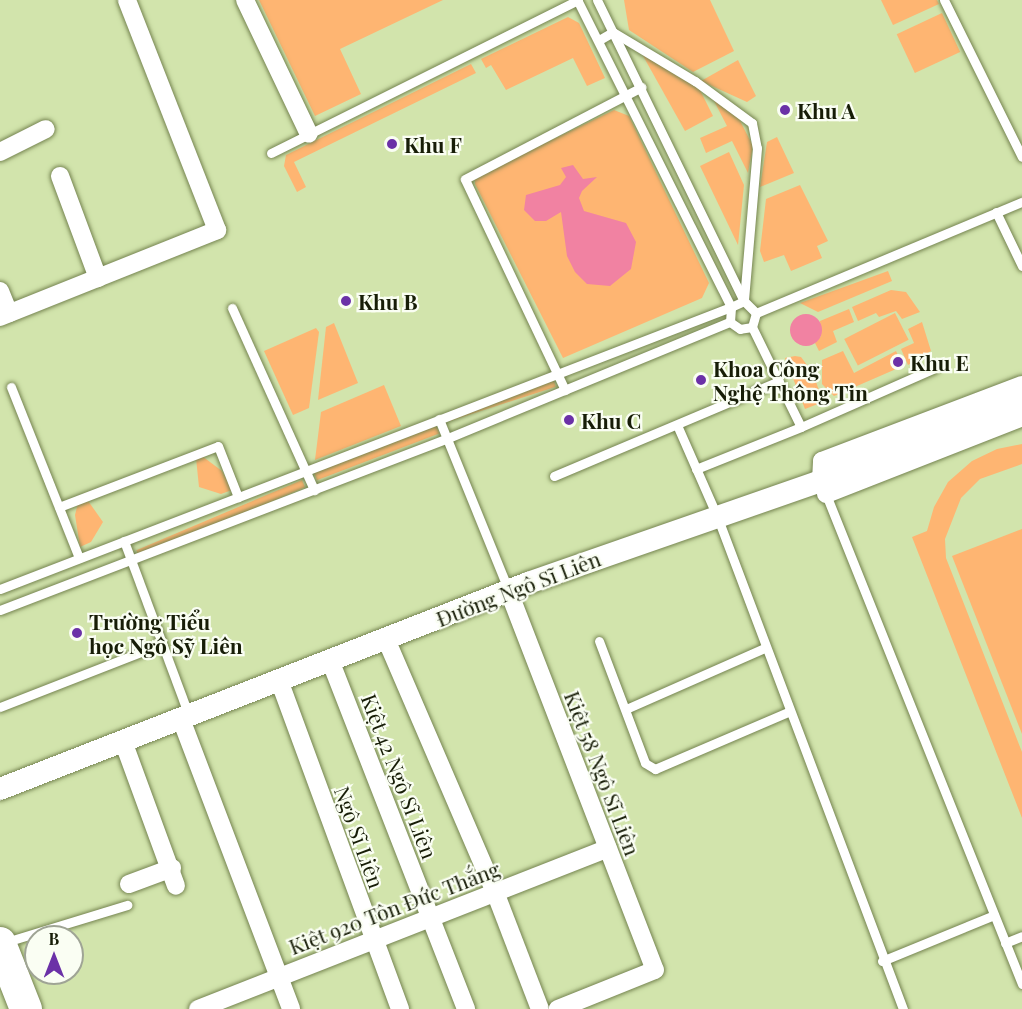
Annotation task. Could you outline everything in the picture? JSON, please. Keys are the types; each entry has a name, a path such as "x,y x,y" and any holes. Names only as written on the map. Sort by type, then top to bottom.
{"highway":[{"path":"0,944 26,1009"}],"street":[{"path":"0,291 4,315 217,230 127,0"},
{"path":"245,0 309,134"},
{"path":"0,152 46,129"},
{"path":"60,176 98,278"},
{"path":"1022,385 822,461 828,484 1022,417"},
{"name":"Đường Ngô Sĩ Liên","path":"0,789 509,592 717,516 828,484 1022,402"},
{"name":"Kiệt 58 Ngô Sĩ Liên","path":"509,592 655,970 558,1009"},
{"path":"386,639 495,892 540,1009"},
{"name":"Kiệt 42 Ngô Sĩ Liên","path":"330,660 466,1009"},
{"name":"Ngô Sĩ Liên","path":"279,680 400,1009"},
{"path":"185,717 291,1009"},
{"path":"123,741 174,877 129,884"},
{"name":"Kiệt 920 Tôn Đức Thắng","path":"198,1009 608,848"}],"lane":[{"path":"271,153 577,0 731,307 730,322"},
{"path":"597,0 642,87 744,301 756,313"},
{"path":"944,0 1022,157"},
{"path":"599,40 613,32"},
{"path":"613,32 695,81 752,123 757,148 744,301"},
{"path":"565,390 465,179 642,87"},
{"path":"756,313 1022,202"},
{"path":"996,212 1022,266"},
{"path":"0,589 744,301"},
{"path":"232,308 307,470 314,490"},
{"path":"756,313 752,327 801,427"},
{"path":"730,322 740,329 752,327"},
{"path":"0,610 448,438 730,322"},
{"path":"696,469 801,427 935,368"},
{"path":"554,476 779,381"},
{"path":"11,387 79,558"},
{"path":"439,419 509,592"},
{"path":"677,425 717,516 788,712 882,961 903,1009"},
{"path":"59,507 218,446 238,497"},
{"path":"828,484 1022,984"},
{"path":"124,541 133,560 185,717"},
{"path":"599,641 645,763 655,769 788,712"},
{"path":"0,707 162,644"},
{"path":"626,709 764,648"},
{"path":"0,944 127,905"},
{"path":"882,961 994,915"},
{"path":"1005,943 1022,936"}],"shaded area":[{"path":"259,0 443,0 340,49 361,94 315,116"},
{"path":"624,0 710,0 734,51 693,72 629,30"},
{"path":"881,0 937,0 939,4 893,25"},
{"path":"942,13 960,52 915,73 897,34"},
{"path":"568,17 579,23 605,78 587,86 573,58 506,90 491,65 486,68 481,59"},
{"path":"642,54 699,88 713,116 685,131"},
{"path":"738,60 756,96 747,102 701,81"},
{"path":"471,64 476,73 294,162 306,187 297,192 284,166 286,155"},
{"path":"713,99 736,113 753,146 748,173 732,141 706,153 700,138 727,126"},
{"path":"614,110 629,116 709,283 702,298 563,358 475,184 475,177"},
{"path":"777,137 794,173 760,187 767,142"},
{"path":"729,152 744,185 738,245 700,166"},
{"path":"573,165 583,179 597,177 582,191 579,198 584,211 626,223 636,242 631,269 610,286 587,284 575,272 567,256 561,212 546,221 535,221 524,210 526,195 560,185 566,177 561,168"},
{"path":"800,185 828,241 817,246 822,258 791,271 784,255 764,262 760,251 766,199"},
{"path":"888,271 892,281 818,312 800,303"},
{"path":"891,290 906,292 920,312 902,319 896,311 879,317 876,313 858,321 852,307"},
{"path":"849,309 854,322 833,331 837,342 819,351 815,343 821,336 820,321"},
{"path":"895,313 909,340 858,366 844,339"},
{"path":"806,314 817,319 822,330 817,341 806,346 795,341 790,330 795,319"},
{"path":"922,322 931,351 908,365 901,349 914,343 908,329"},
{"path":"334,323 358,383 318,400 326,327"},
{"path":"316,328 319,332 309,408 293,415 264,351"},
{"path":"843,351 854,373 896,351 903,366 834,396 822,384 822,360"},
{"path":"801,357 813,373 823,402 805,409 785,358"},
{"path":"554,381 556,387 450,421 448,415"},
{"path":"384,385 401,426 315,460 321,412"},
{"path":"436,425 439,433 317,480 314,472"},
{"path":"1022,444 1022,464 980,479 961,498 945,539 946,558 1022,752 1022,818 912,537 927,531 934,507 948,482 972,461 997,449"},
{"path":"202,456 222,471 232,490 221,494 199,487 196,458"},
{"path":"302,480 305,487 139,558 136,550"},
{"path":"86,498 103,522 91,542 80,547 75,515 78,503"},
{"path":"1022,529 1022,734 952,556"}],"place":[{"name":"Khu A","path":"785,110"},
{"name":"Khu F","path":"392,144"},
{"name":"Khu B","path":"346,301"},
{"name":"Khu E","path":"898,362"},
{"name":"Khoa Công Nghệ Thông Tin","path":"701,380"},
{"name":"Khu C","path":"569,420"},
{"name":"Trường Tiểu học Ngô Sỹ Liên","path":"77,633"}]}
